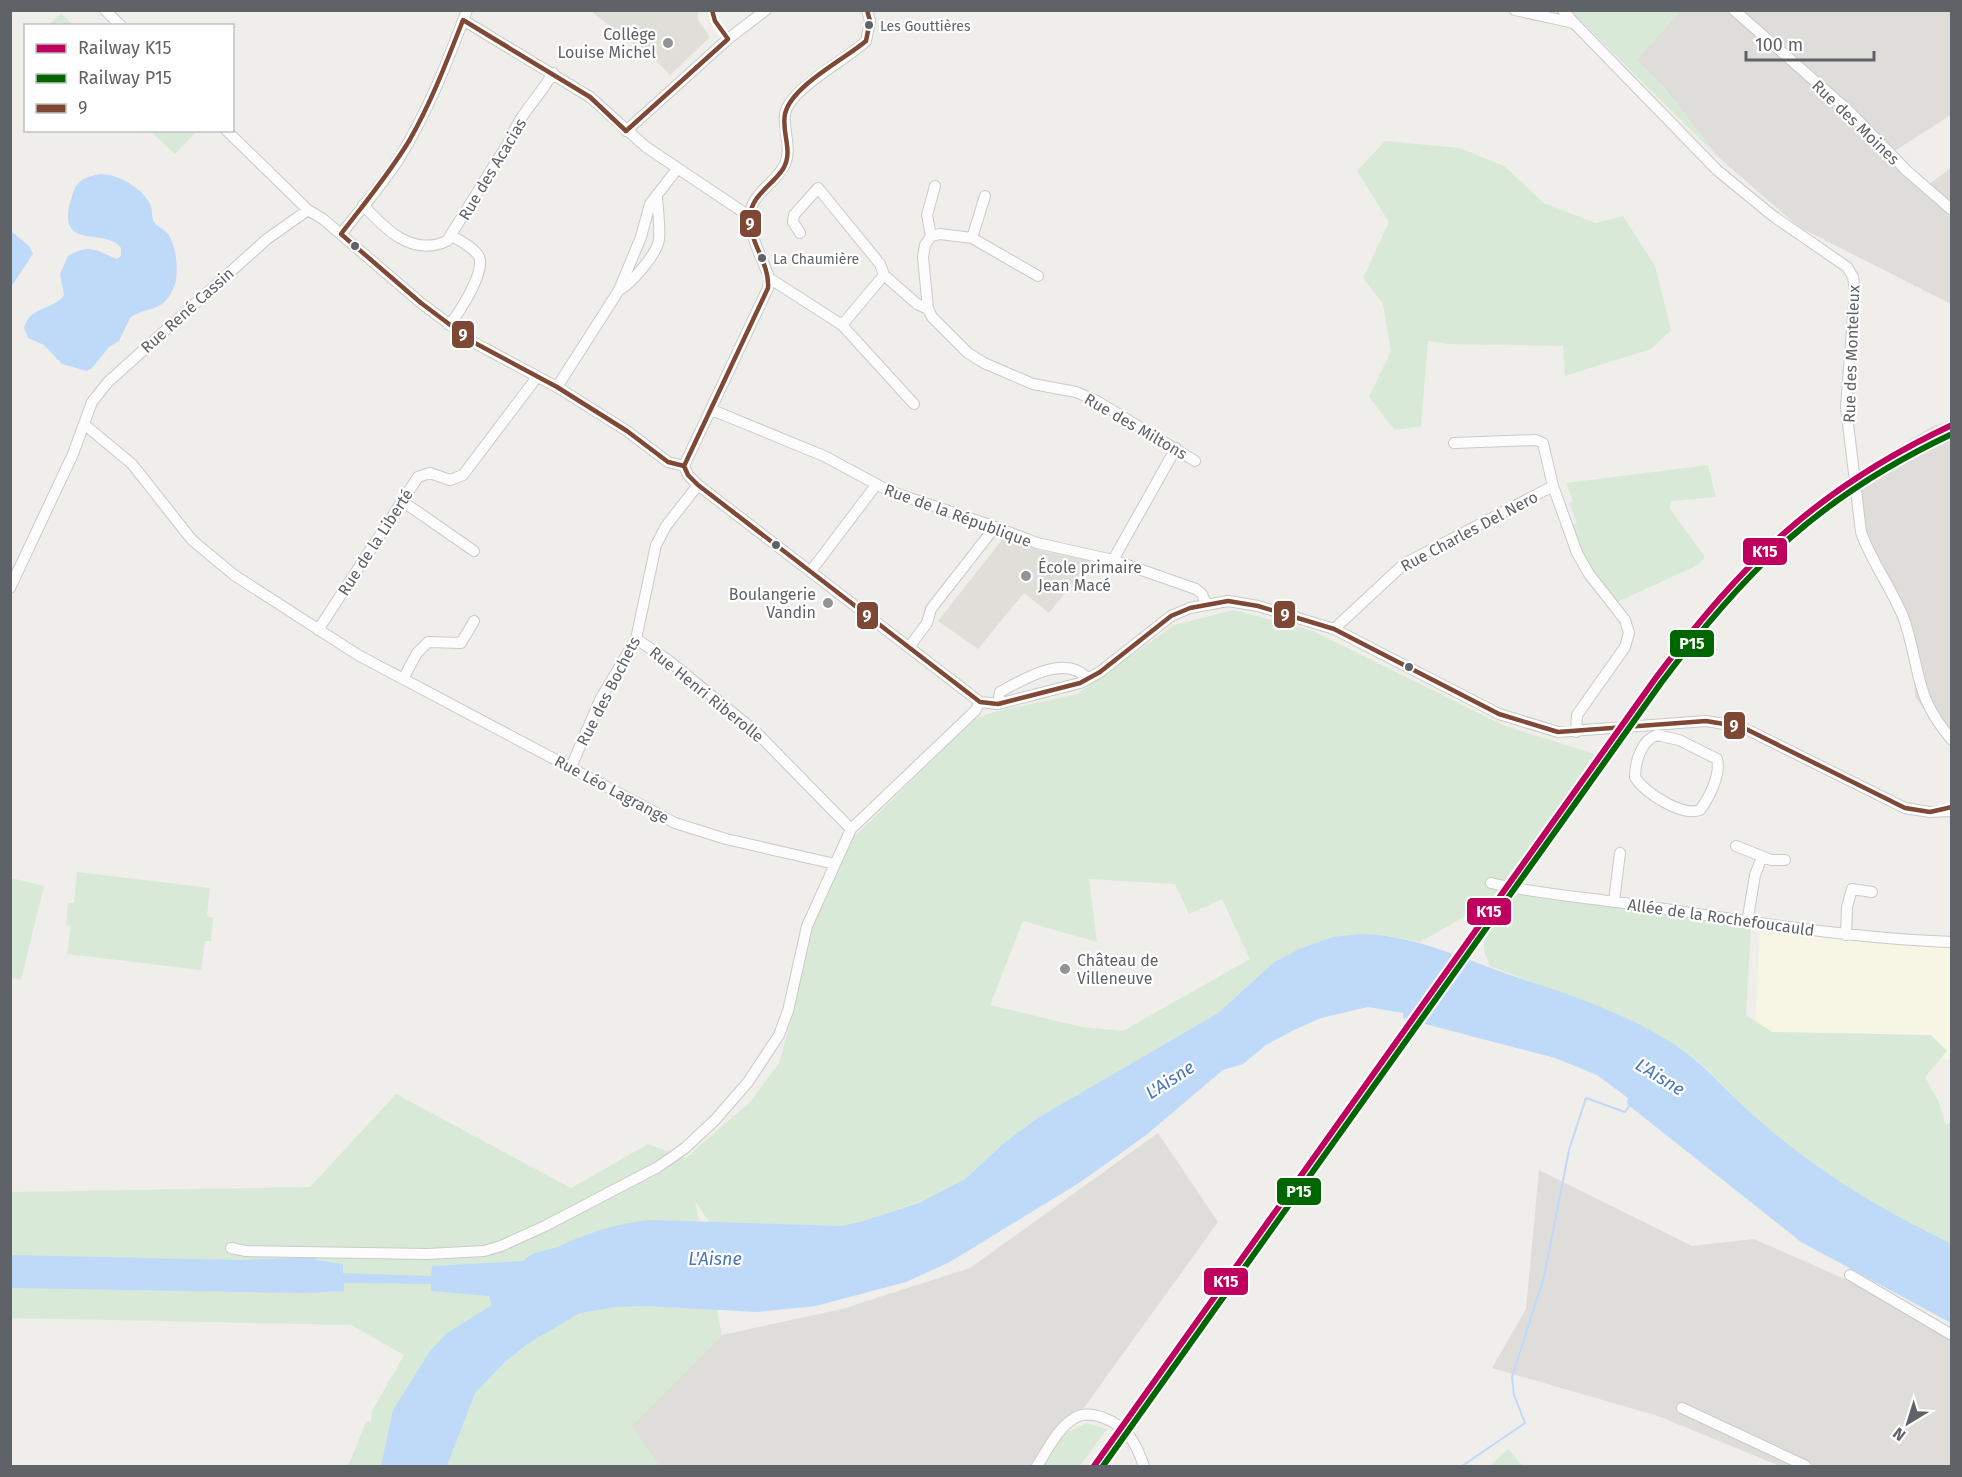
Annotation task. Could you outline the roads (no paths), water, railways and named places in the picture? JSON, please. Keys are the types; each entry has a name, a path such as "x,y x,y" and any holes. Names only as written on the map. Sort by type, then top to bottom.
{"street":[{"path":"105,10 120,24"},
{"path":"626,131 728,39 766,10"},
{"path":"684,466 759,311 769,278 749,216 754,200 784,166 787,157 785,114 788,106 802,90 866,41 870,21 867,10"},
{"path":"1515,10 1574,23"},
{"path":"1563,10 1574,23"},
{"name":"Rue des Moines","path":"1734,10 1850,112 1906,171 1952,210"},
{"path":"341,234 399,159 437,89 465,16 590,97 626,131 677,169 749,216"},
{"name":"Rue des Monteleux","path":"1574,23 1717,170 1773,216 1847,267 1853,277 1855,291 1846,407 1861,532 1867,549 1905,621 1921,693 1929,710 1952,740"},
{"name":"Rue des Acacias","path":"451,236 510,140 516,123 542,92 553,73"},
{"path":"228,132 308,210 341,234 449,326 473,342 557,387 627,431 668,462 684,466"},
{"path":"557,387 619,291 641,237 650,204 677,169"},
{"path":"931,236 927,215 935,186"},
{"name":"Rue des Miltons","path":"800,233 793,222 794,215 818,188 880,264 884,274 917,303 928,309 932,317 968,353 984,363 1033,384 1076,392 1097,401 1195,461"},
{"path":"972,238 985,196"},
{"path":"619,291 627,286 639,272 658,244 657,197"},
{"path":"363,206 394,236 404,241 424,245 441,244 451,236 476,254 480,263 472,289 449,326"},
{"name":"Rue René Cassin","path":"10,588 85,425 93,402 108,381 267,238 308,210"},
{"path":"641,237 659,233"},
{"path":"928,309 923,257 925,245 931,236 940,234 972,238 1038,276"},
{"path":"842,325 884,274"},
{"path":"769,278 842,325 914,404"},
{"name":"Rue de la Liberté","path":"318,630 402,501 423,474 439,474 450,480 463,475 537,377"},
{"name":"Rue de la République","path":"712,410 824,456 876,485 1037,543 1113,560 1199,591 1206,604"},
{"name":"Rue Léo Lagrange","path":"85,425 132,464 192,540 234,575 358,655 675,823 726,838 835,864"},
{"path":"1454,443 1540,440 1547,448 1553,486 1580,559 1625,620 1629,633 1625,647 1577,715 1585,732"},
{"path":"1113,560 1176,448"},
{"path":"684,466 688,475 698,485 980,702 998,701 1067,688 1088,680 1171,616 1206,604 1228,601 1258,606 1334,629 1499,714 1557,732 1585,732 1706,721 1742,727 1905,807 1930,812 1950,810"},
{"name":"Rue des Bochets","path":"571,766 602,698 636,639 656,544 666,526 698,485"},
{"path":"812,571 876,485"},
{"name":"Rue Charles Del Nero","path":"1334,629 1404,564 1553,486"},
{"path":"402,501 474,551"},
{"path":"910,646 927,623 931,609 995,527"},
{"path":"404,679 422,646 433,642 461,644 474,621"},
{"name":"Rue Henri Riberolle","path":"636,639 668,660 755,731 851,829"},
{"path":"998,701 1000,692 1027,678 1056,669 1082,673 1088,680"},
{"path":"231,1248 427,1254 484,1251 501,1246 545,1226 658,1167 685,1148 715,1120 768,1055 779,1035 788,1011 807,926 851,829 975,711 980,702"},
{"path":"1680,740 1684,723"},
{"path":"1652,736 1680,740 1710,754 1717,759 1719,766 1706,802 1700,810 1693,813 1684,812 1652,794 1635,777 1642,748 1652,736"},
{"path":"1736,846 1762,857 1785,860"},
{"path":"1614,901 1620,853"},
{"path":"1747,923 1755,874 1762,857"},
{"name":"Allée de la Rochefoucauld","path":"1491,883 1747,923 1846,935 1952,942"},
{"path":"1846,935 1847,907 1852,889 1872,892"},
{"path":"1850,1275 1952,1335"},
{"path":"1682,1408 1806,1467"},
{"path":"1037,1467 1066,1425 1076,1417 1089,1414 1116,1425 1128,1435 1144,1467"}],"water":[{"path":"101,174 115,176 129,183 146,198 151,206 154,222 171,239 177,272 175,284 166,301 130,318 119,341 109,347 87,371 62,364 44,345 28,338 24,328 31,315 54,304 64,295 60,274 68,256 88,249 117,259 121,256 121,248 113,242 82,235 74,231 69,224 68,210 76,186 85,178"},
{"path":"11,231 29,246 33,254 11,287"},
{"name":"L'Aisne","path":"1361,934 1403,939 1445,951 1608,1010 1666,1039 1704,1068 1751,1113 1806,1158 1876,1204 1952,1244 1951,1323 1801,1242 1627,1104 1628,1098 1597,1075 1555,1058 1403,1018 1403,1013 1368,1007 1321,1018 1266,1045 1243,1064 1223,1070 1145,1136 1079,1183 950,1262 906,1282 816,1306 757,1312 646,1306 616,1307 580,1313 529,1343 506,1361 475,1393 447,1466 381,1466 393,1410 430,1351 447,1333 492,1305 489,1296 431,1291 431,1284 344,1283 344,1291 305,1293 11,1288 11,1255 240,1260 316,1257 316,1260 343,1264 343,1273 431,1276 432,1266 524,1261 536,1253 594,1232 638,1221 841,1226 863,1221 921,1202 965,1179 1004,1143 1039,1117 1218,1013 1274,962 1299,949 1332,937"}],"waterway":[{"path":"1462,1466 1525,1423 1514,1395 1512,1377 1544,1277 1569,1150 1586,1098 1625,1112 1631,1104"}],"railway":[{"path":"1897,279 1952,304"}],"rail line":[{"name":"K15","path":"1094,1466 1655,679 1688,637 1752,564 1822,502 1904,449 1952,425"},
{"name":"P15","path":"1103,1466 1661,683 1724,604 1789,539 1825,510 1863,483 1952,434"}],"place":[{"name":"Les Gouttières","path":"869,25"},
{"name":"Collège Louise Michel","path":"668,43"},
{"name":"La Chaumière","path":"762,258"},
{"name":"École primaire Jean Macé","path":"1026,576"},
{"name":"Boulangerie Vandin","path":"828,603"},
{"name":"Château de Villeneuve","path":"1065,969"}]}
